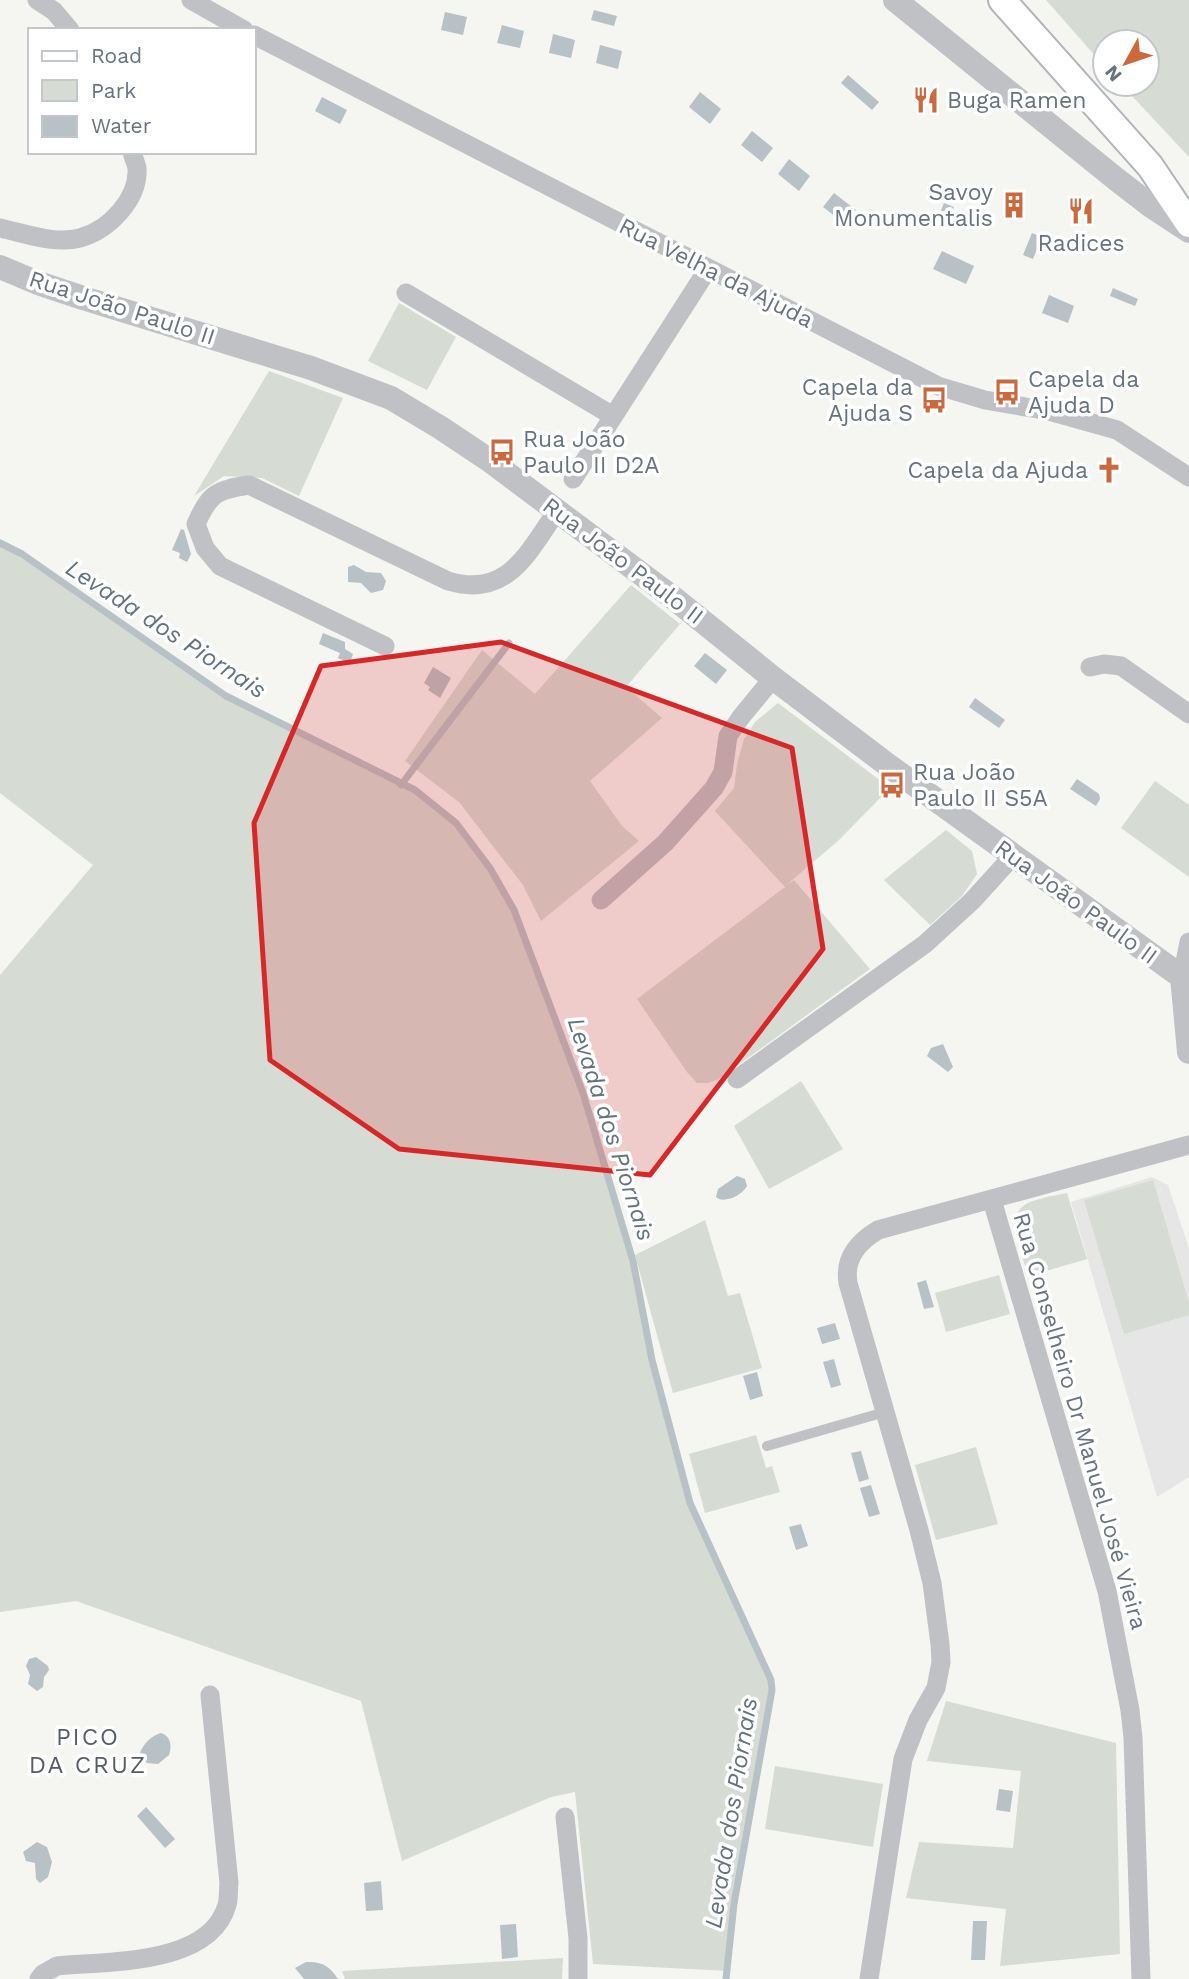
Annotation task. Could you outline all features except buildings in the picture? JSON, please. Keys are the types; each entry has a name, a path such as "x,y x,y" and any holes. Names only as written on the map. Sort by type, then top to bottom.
{"main road":[{"path":"1002,0 1150,166 1189,225"}],"street":[{"path":"37,0 54,11 68,28"},
{"path":"191,0 240,28"},
{"path":"895,0 1116,179 1189,232"},
{"name":"Rua Velha da Ajuda","path":"256,36 938,386 985,400 1049,411 1117,430 1189,477"},
{"path":"0,228 51,239 79,239 103,228 127,205 135,186 137,167 132,154"},
{"name":"Rua João Paulo II","path":"0,267 49,287 311,368 391,398 441,428 557,510 773,678 1181,977"},
{"path":"573,479 708,269"},
{"path":"406,293 613,416"},
{"path":"385,646 220,566 205,548 196,524 207,500 226,488 249,485 448,581 466,586 491,582 514,570 523,562 557,510"},
{"path":"1090,667 1104,664 1121,666 1189,714"},
{"path":"601,900 665,843 714,788 723,772 728,736 773,678"},
{"path":"737,1079 925,944 972,901 1013,856"},
{"path":"1189,942 1181,977 1189,1052"},
{"path":"869,1979 903,1759 918,1720 936,1688 941,1653 932,1583 848,1283 846,1271 853,1251 867,1236 878,1230 1189,1145"},
{"name":"Rua Conselheiro Dr Manuel José Vieira","path":"992,1200 1107,1591 1128,1697 1133,1738 1141,1979"},
{"path":"39,1979 57,1966 162,1956 182,1950 200,1941 222,1917 228,1904 229,1883 210,1695"},
{"path":"565,1817 578,1938 578,1979"}],"lane":[{"path":"767,1446 885,1412"}],"highlighted area":[{"path":"501,642 792,748 823,949 650,1175 399,1149 270,1060 254,823 321,666"}],"shaded area":[{"path":"1152,1177 1168,1185 1189,1248 1189,1477 1157,1497 1071,1202"}],"green space":[{"path":"1046,0 1189,0 1189,157 1134,98 1161,98 1161,28 1091,28 1091,51"},
{"path":"399,303 456,337 427,390 368,361"},
{"path":"269,371 343,398 299,496 262,478 224,476 194,496"},
{"path":"0,545 21,556 225,697 415,792 455,824 489,868 513,911 582,1094 631,1261 651,1361 688,1504 772,1687 773,1700 736,1904 728,1971 593,1964 575,1792 551,1797 402,1861 361,1701 76,1601 0,1612 0,975 93,865 0,793"},
{"path":"631,585 680,624 626,687 662,718 590,781 622,826 639,841 541,921 523,885 459,802 405,761 482,650 535,694"},
{"path":"778,703 890,788 838,841 785,886 794,880 870,969 719,1079 697,1083 637,999 785,887 715,811 734,788 744,739 755,722"},
{"path":"1155,781 1189,805 1189,877 1121,828"},
{"path":"946,830 972,851 977,874 962,896 930,925 884,880"},
{"path":"801,1081 843,1149 769,1189 734,1126"},
{"path":"1153,1180 1189,1303 1189,1315 1124,1334 1084,1200"},
{"path":"1067,1193 1087,1259 1029,1276 1017,1240 1018,1212 1033,1201"},
{"path":"705,1220 728,1296 740,1293 762,1368 673,1393 635,1255"},
{"path":"999,1275 1010,1314 946,1332 935,1293"},
{"path":"756,1435 766,1468 772,1466 780,1492 705,1513 689,1454"},
{"path":"976,1447 998,1524 936,1540 915,1465"},
{"path":"946,1701 1116,1743 1120,1954 1000,1966 1006,1909 906,1898 919,1842 1013,1848 1021,1771 927,1761"},
{"path":"775,1766 883,1784 873,1847 765,1829"},
{"path":"563,1958 562,1979 345,1979 342,1971"}],"water":[{"path":"594,10 617,16 614,26 591,20"},
{"path":"445,12 467,17 463,35 441,30"},
{"path":"502,25 524,31 520,48 497,43"},
{"path":"553,34 575,40 571,58 549,53"},
{"path":"600,45 622,51 618,69 596,63"},
{"path":"848,75 879,102 872,110 841,83"},
{"path":"700,92 721,109 710,124 689,107"},
{"path":"322,97 347,110 340,124 315,111"},
{"path":"752,131 773,148 762,162 741,145"},
{"path":"789,159 810,176 799,191 778,174"},
{"path":"834,193 856,210 845,224 823,207"},
{"path":"944,203 954,207 945,229 935,225"},
{"path":"1032,233 1042,237 1033,259 1023,255"},
{"path":"942,251 974,266 966,284 933,269"},
{"path":"1113,288 1138,299 1135,306 1110,296"},
{"path":"1049,295 1074,306 1068,323 1042,313"},
{"path":"181,529 184,530 191,554 187,562 179,558 180,553 172,550"},
{"path":"354,565 366,572 381,573 386,581 383,590 371,593 361,583 348,582 348,567"},
{"path":"323,633 345,642 345,649 353,654 350,663 338,658 340,653 319,644"},
{"path":"705,653 727,670 716,684 694,666"},
{"path":"433,667 451,678 440,698 428,690 430,687 424,683"},
{"path":"975,698 1005,720 999,728 969,707"},
{"path":"1077,779 1099,794 1100,799 1096,806 1070,789"},
{"path":"943,1044 953,1067 948,1072 927,1056 931,1048"},
{"path":"737,1176 745,1179 747,1186 742,1192 727,1199 716,1197 718,1189"},
{"path":"926,1280 934,1307 924,1309 917,1283"},
{"path":"835,1323 840,1339 822,1344 817,1328"},
{"path":"834,1359 841,1385 831,1388 823,1362"},
{"path":"757,1372 763,1396 750,1400 743,1376"},
{"path":"861,1451 869,1479 859,1482 851,1453"},
{"path":"871,1485 880,1514 869,1517 860,1488"},
{"path":"801,1524 808,1546 796,1550 789,1527"},
{"path":"36,1657 48,1666 49,1670 44,1677 43,1687 37,1691 28,1684 30,1675 26,1666 29,1659"},
{"path":"161,1733 167,1736 170,1742 169,1755 158,1764 147,1763 140,1757 140,1753 150,1739"},
{"path":"999,1789 1013,1791 1010,1812 996,1810"},
{"path":"146,1807 175,1839 165,1848 137,1816"},
{"path":"37,1842 47,1847 52,1862 48,1877 40,1883 36,1879 35,1863 26,1861 23,1852"},
{"path":"381,1881 383,1910 366,1911 364,1883"},
{"path":"973,1921 987,1921 985,1960 971,1960"},
{"path":"516,1924 518,1957 502,1959 500,1925"},
{"path":"306,1962 325,1965 338,1979 304,1979 295,1968"}],"waterway":[{"name":"Levada dos Piornais","path":"0,543 22,554 226,696 415,790 456,823 490,868 514,910 583,1093 633,1261 652,1360 690,1503 771,1680 772,1690 734,1904 726,1979"},
{"path":"401,785 509,643"}],"place":[{"name":"Buga Ramen","path":"926,100"},
{"name":"Savoy Monumentalis","path":"1014,205"},
{"name":"Radices","path":"1081,211"},
{"name":"Capela da Ajuda D","path":"1007,392"},
{"name":"Capela da Ajuda S","path":"934,400"},
{"name":"Rua João Paulo II D2A","path":"502,452"},
{"name":"Capela da Ajuda","path":"1109,470"},
{"name":"Rua João Paulo II S5A","path":"892,785"}],"district":[{"name":"PICO DA CRUZ","path":"88,1751"}]}
